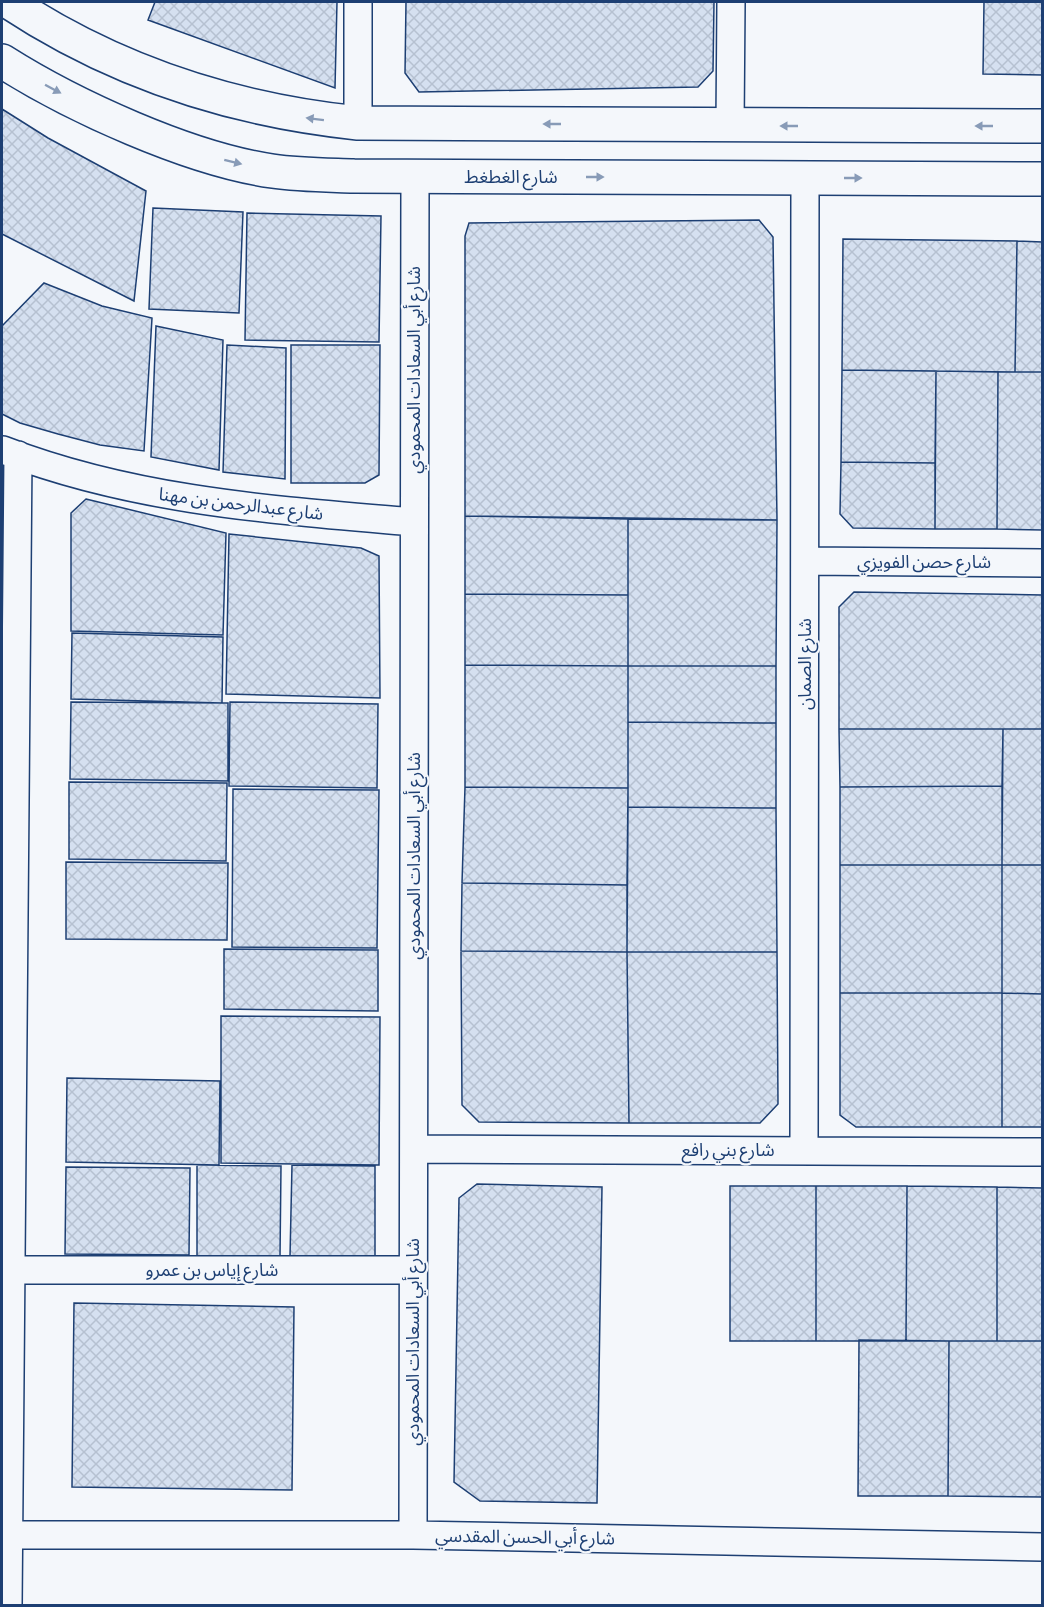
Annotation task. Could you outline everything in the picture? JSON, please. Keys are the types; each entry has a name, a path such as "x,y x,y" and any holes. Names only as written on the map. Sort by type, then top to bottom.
{"street":[{"path":"9,2 74,41 165,82 260,110 358,123 1042,126"},
{"path":"358,2 358,123"},
{"path":"730,126 731,2"},
{"name":"شارع الغطغط","path":"2,61 108,116 160,139 215,157 272,171 415,176 1042,179"},
{"path":"627,124 628,177"},
{"name":"شارع أبي السعادات المحمودي","path":"413,1535 415,176"},
{"name":"شارع الصمان","path":"804,1150 806,178"},
{"path":"8,1605 10,452"},
{"name":"شارع عبدالرحمن بن مهنا","path":"10,452 88,478 178,498 233,506 414,522"},
{"name":"شارع حصن الفويزي","path":"805,561 1042,563"},
{"name":"شارع بني رافع","path":"414,1149 1042,1152"},
{"name":"شارع إياس بن عمرو","path":"10,1270 413,1270"},
{"name":"شارع أبي الحسن المقدسي","path":"8,1535 413,1535 1042,1547"}],"building":[{"path":"155,2 337,2 335,88 148,20"},
{"path":"406,2 714,2 713,71 698,87 419,92 405,73"},
{"path":"984,2 1042,2 1042,75 983,74"},
{"path":"2,109 48,138 146,191 134,301 2,234"},
{"path":"153,208 243,212 239,313 149,309"},
{"path":"247,213 381,216 379,342 245,340"},
{"path":"759,220 773,237 777,520 465,516 465,236 469,223"},
{"path":"843,239 1017,241 1015,372 842,370"},
{"path":"1017,241 1042,242 1042,372 1015,372"},
{"path":"44,283 102,306 152,318 144,451 100,445 20,423 2,414 2,326"},
{"path":"156,326 223,340 219,470 151,457"},
{"path":"227,345 286,348 285,479 223,472"},
{"path":"291,345 380,345 379,475 365,483 291,483"},
{"path":"842,370 936,371 935,463 841,462"},
{"path":"936,371 998,372 997,529 935,529"},
{"path":"998,372 1042,372 1042,530 997,529"},
{"path":"841,462 935,463 935,529 853,528 840,514"},
{"path":"86,499 226,533 223,635 71,631 71,513"},
{"path":"465,516 628,519 628,595 465,594"},
{"path":"628,519 777,520 776,666 628,666"},
{"path":"229,534 361,548 379,556 380,698 226,694"},
{"path":"854,592 1042,595 1042,729 839,729 839,607"},
{"path":"465,594 628,595 628,666 465,665"},
{"path":"72,633 223,637 222,703 71,699"},
{"path":"465,665 628,666 628,788 465,787"},
{"path":"628,666 776,666 776,723 628,722"},
{"path":"71,702 228,703 228,781 70,779"},
{"path":"230,702 378,704 377,788 229,786"},
{"path":"628,722 776,723 776,808 628,807"},
{"path":"839,729 1003,729 1002,786 840,787"},
{"path":"1003,729 1042,729 1042,865 1002,865"},
{"path":"69,782 227,783 226,861 69,859"},
{"path":"1002,786 1002,865 840,865 840,787"},
{"path":"465,787 628,788 627,885 462,883"},
{"path":"233,789 379,790 377,948 232,947"},
{"path":"628,807 776,808 777,952 627,952"},
{"path":"66,862 228,863 227,940 66,939"},
{"path":"840,865 1002,865 1002,993 840,993"},
{"path":"1002,865 1042,865 1042,994 1002,993"},
{"path":"462,883 627,885 627,952 461,951"},
{"path":"224,949 378,950 378,1011 224,1009"},
{"path":"461,951 627,952 629,1123 479,1122 462,1105"},
{"path":"627,952 777,952 778,1104 760,1123 629,1123"},
{"path":"840,993 1002,993 1002,1127 856,1127 840,1115"},
{"path":"1002,993 1042,994 1042,1127 1002,1127"},
{"path":"221,1016 380,1017 379,1165 221,1163"},
{"path":"67,1078 220,1081 219,1165 66,1162"},
{"path":"197,1165 281,1166 280,1258 197,1257"},
{"path":"292,1165 375,1166 375,1258 290,1257"},
{"path":"66,1167 190,1168 189,1255 65,1254"},
{"path":"477,1184 602,1187 597,1503 480,1501 454,1482 459,1198"},
{"path":"730,1186 816,1186 816,1341 730,1341"},
{"path":"816,1186 907,1186 906,1341 816,1341"},
{"path":"907,1186 997,1187 997,1341 906,1341"},
{"path":"997,1187 1042,1188 1042,1341 997,1341"},
{"path":"74,1303 294,1307 292,1490 72,1487"},
{"path":"859,1340 949,1341 948,1496 858,1496"},
{"path":"949,1341 1042,1341 1042,1497 948,1496"}]}
